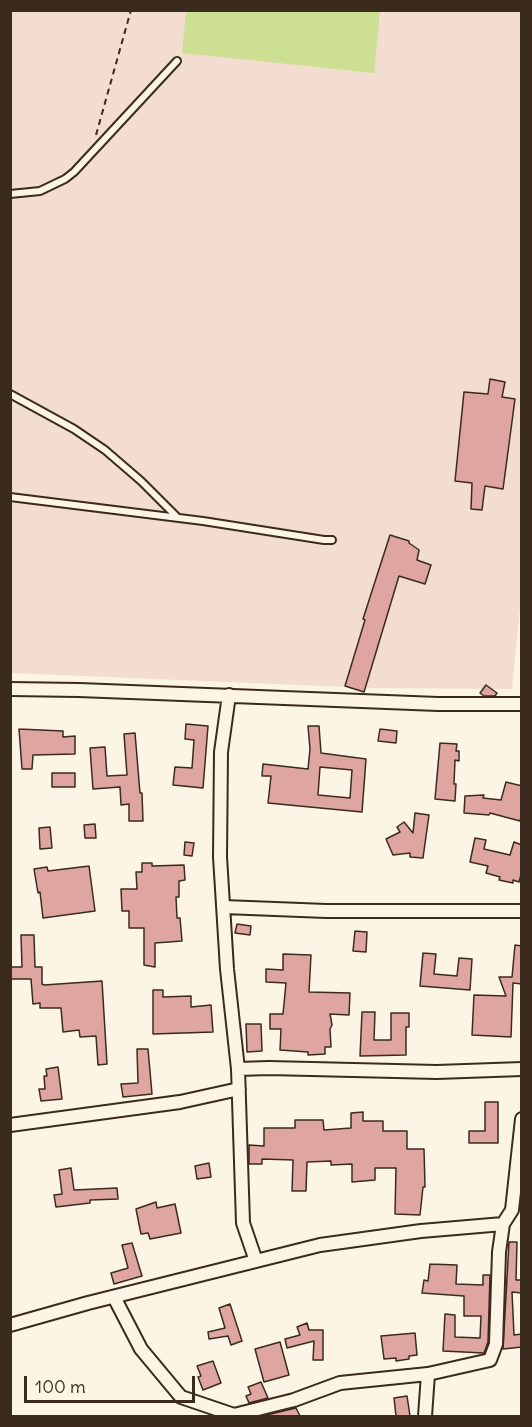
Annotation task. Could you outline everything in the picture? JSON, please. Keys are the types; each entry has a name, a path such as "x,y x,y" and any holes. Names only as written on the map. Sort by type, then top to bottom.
{"street":[{"path":"10,689 438,704 522,704"},
{"path":"229,695 220,752 220,857 227,969 238,1069 243,1223 256,1261"},
{"path":"224,908 326,912 522,911"},
{"path":"238,1069 437,1072 522,1069"},
{"path":"10,1125 180,1102 239,1089"},
{"path":"114,1297 141,1350 181,1397 234,1415 294,1400 340,1383 428,1374 490,1360 496,1344 499,1252 503,1224 512,1210 522,1119"},
{"path":"10,1325 320,1245 363,1238 503,1224"},
{"path":"425,1416 428,1374"}],"lane":[{"path":"10,194 32,194 47,189 74,172 177,61"},
{"path":"10,394 74,429 105,450 141,481 177,518"},
{"path":"10,497 332,540"}],"path":[{"path":"91,154 131,10"}],"shaded area":[{"path":"11,11 521,11 522,588 512,689 370,688 11,673"}],"green space":[{"path":"186,11 380,11 374,73 182,53"}],"building":[{"path":"490,379 505,382 502,397 515,399 503,489 485,486 482,510 471,509 472,483 455,481 464,392 488,394"},
{"path":"390,535 409,541 419,550 417,560 431,565 425,584 399,576 364,692 345,686 365,620 363,619"},
{"path":"486,685 497,693 495,696 484,696 480,693"},
{"path":"186,724 208,726 203,788 173,785 175,767 192,768 194,740 185,739"},
{"path":"308,726 319,726 321,753 366,759 362,812 268,803 271,776 262,776 263,764 308,769 310,749","holes":["320,767 352,770 350,798 318,795"]},
{"path":"19,729 63,731 63,737 75,736 75,754 33,755 32,769 22,769"},
{"path":"380,729 397,731 396,743 378,741"},
{"path":"135,733 143,821 129,821 129,804 121,805 120,787 93,789 90,748 105,747 107,776 127,775 124,734"},
{"path":"440,743 457,744 456,751 459,751 459,761 455,760 455,801 435,799"},
{"path":"52,773 75,773 75,787 52,787"},
{"path":"506,782 522,786 520,821 490,813 489,815 464,813 465,796 484,795 483,798 501,800"},
{"path":"415,813 429,815 423,858 410,857 410,853 393,855 386,839 400,832 397,827 404,822 413,833"},
{"path":"95,824 96,838 85,838 84,825"},
{"path":"50,827 52,848 40,849 39,828"},
{"path":"475,838 486,840 484,849 510,855 514,842 522,845 522,871 519,882 499,880 500,877 486,873 488,866 470,862"},
{"path":"185,842 194,843 192,856 184,855"},
{"path":"142,863 152,863 152,866 184,865 185,880 179,881 179,897 176,897 177,918 180,918 182,941 155,943 155,967 144,965 144,928 129,928 129,911 122,911 121,889 137,889 136,872 142,872"},
{"path":"89,866 95,911 43,918 34,869 47,867 48,871"},
{"path":"237,924 251,926 250,935 235,933"},
{"path":"355,931 367,932 366,952 353,951"},
{"path":"21,935 34,935 35,967 42,967 42,984 102,981 107,1064 98,1065 96,1036 80,1037 79,1030 63,1032 61,1008 40,1008 40,1003 33,1004 31,979 10,979 10,967 22,967"},
{"path":"515,945 522,946 522,984 513,983 511,1037 472,1035 474,995 506,996 499,977 512,977"},
{"path":"423,953 436,954 434,974 457,976 459,958 472,959 470,990 420,986"},
{"path":"283,954 311,955 309,992 350,993 349,1015 330,1014 331,1047 325,1047 325,1054 308,1055 308,1052 280,1050 281,1029 270,1029 270,1014 283,1014 286,983 266,982 266,969 283,970"},
{"path":"153,990 163,990 163,997 191,996 191,1007 211,1005 213,1032 153,1034"},
{"path":"362,1012 375,1012 374,1040 391,1040 391,1013 409,1013 409,1027 406,1027 406,1055 360,1056"},
{"path":"246,1024 261,1024 262,1051 247,1052"},
{"path":"137,1049 148,1049 152,1094 123,1097 121,1084 138,1083"},
{"path":"58,1067 62,1099 41,1101 39,1089 45,1089 46,1069"},
{"path":"485,1102 498,1102 498,1143 469,1143 469,1131 485,1131"},
{"path":"363,1112 363,1121 383,1121 383,1131 407,1131 407,1149 424,1149 425,1187 423,1187 420,1215 395,1214 396,1168 375,1168 375,1180 352,1182 352,1164 331,1165 331,1161 307,1162 306,1191 292,1191 293,1160 262,1159 262,1164 249,1164 249,1145 264,1146 264,1128 295,1128 295,1120 323,1120 324,1130 351,1128 351,1113"},
{"path":"209,1163 211,1177 197,1179 195,1166"},
{"path":"71,1168 74,1190 117,1188 118,1199 90,1200 90,1203 56,1207 54,1195 62,1194 59,1170"},
{"path":"156,1202 157,1208 175,1204 181,1233 150,1239 148,1233 141,1234 136,1209"},
{"path":"509,1242 517,1242 516,1280 522,1280 522,1293 512,1292 514,1335 522,1334 522,1347 503,1349"},
{"path":"132,1243 142,1276 114,1284 111,1273 128,1268 122,1245"},
{"path":"430,1264 457,1265 456,1284 483,1285 483,1275 490,1275 488,1342 484,1353 443,1351 445,1314 455,1315 455,1337 480,1338 481,1316 464,1316 464,1296 422,1293 424,1280 428,1281"},
{"path":"230,1304 242,1341 231,1345 228,1336 209,1339 208,1332 225,1328 219,1308"},
{"path":"307,1323 309,1330 323,1330 323,1360 313,1360 314,1341 287,1348 285,1339 300,1335 297,1327"},
{"path":"415,1333 417,1355 396,1361 396,1358 384,1359 381,1336"},
{"path":"280,1342 289,1375 264,1382 255,1349"},
{"path":"213,1361 221,1383 203,1390 197,1366"},
{"path":"261,1382 268,1398 249,1403 246,1396 251,1394 248,1387"},
{"path":"407,1396 410,1416 396,1416 394,1398"},
{"path":"296,1408 300,1416 262,1416"}]}
